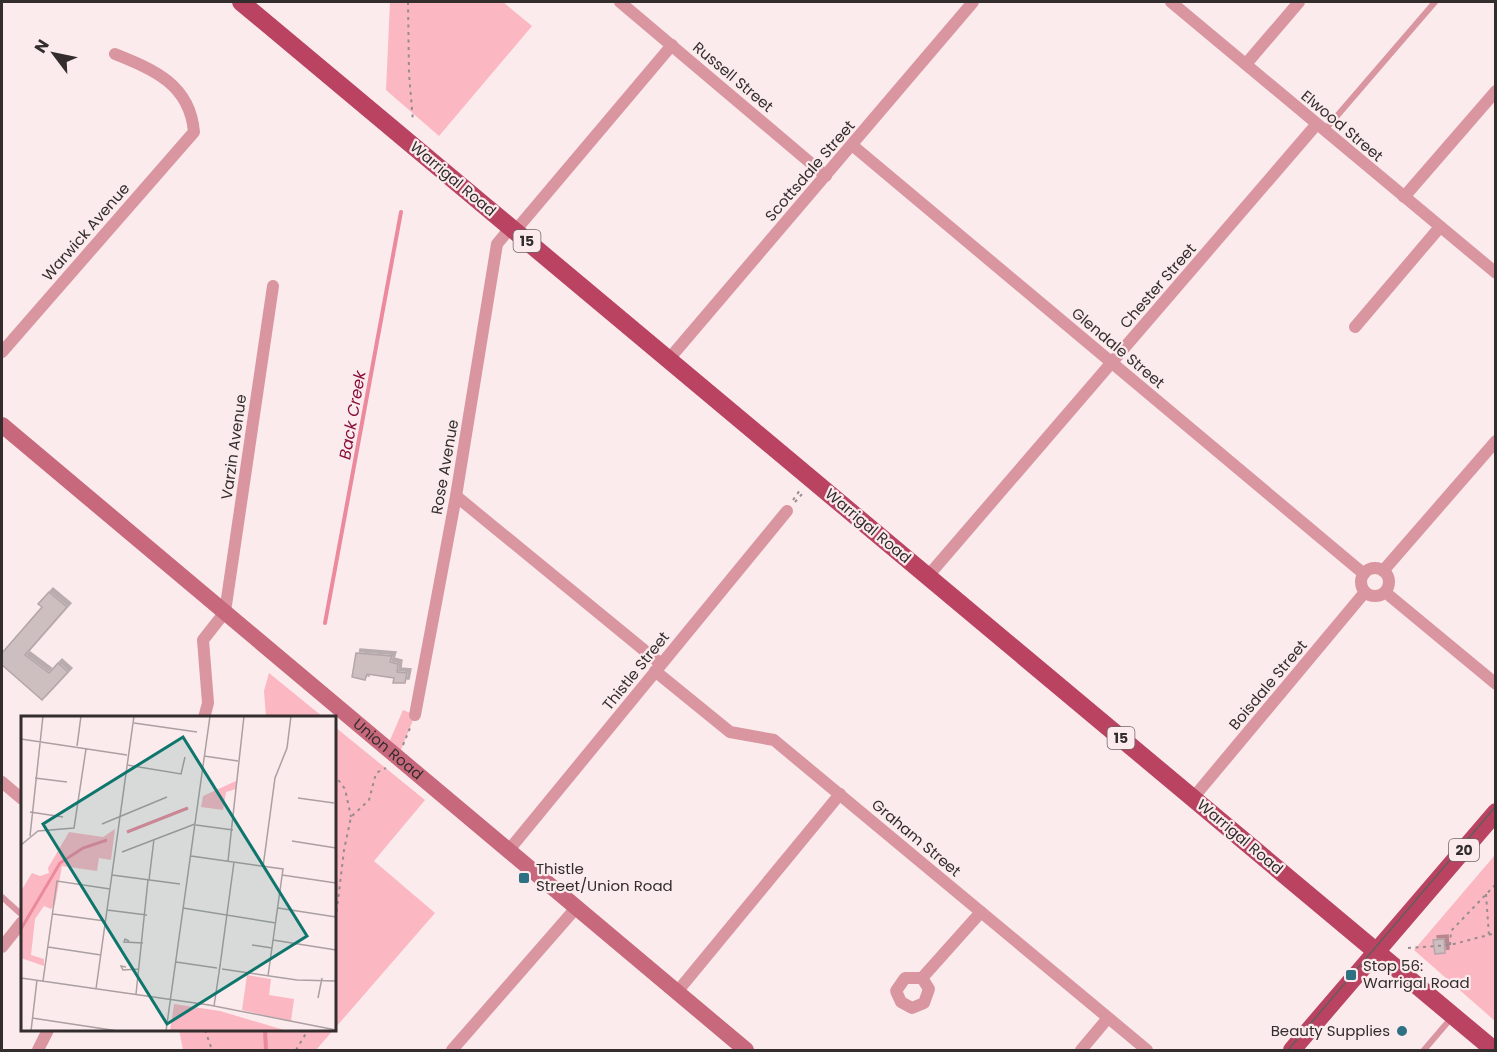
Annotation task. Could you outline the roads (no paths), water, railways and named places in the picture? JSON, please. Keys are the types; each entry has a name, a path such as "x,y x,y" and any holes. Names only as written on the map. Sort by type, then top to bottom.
{"main road":[{"name":"Warrigal Road","path":"241,2 1494,1050"},
{"name":"20","path":"1292,1050 1496,812"}],"street":[{"name":"Russell Street","path":"620,2 826,176"},
{"name":"Scottsdale Street","path":"669,359 852,146 971,2"},
{"name":"Elwood Street","path":"1171,2 1496,273"},
{"path":"1246,64 1299,2"},
{"name":"Rose Avenue","path":"415,715 456,496 497,244 513,229 672,45"},
{"name":"Warwick Avenue","path":"2,352 194,132 192,113 175,87 151,68 116,54"},
{"path":"1404,197 1496,91"},
{"name":"Chester Street","path":"928,576 1320,128"},
{"name":"Glendale Street","path":"852,146 1364,574"},
{"path":"1355,327 1440,227"},
{"name":"Varzin Avenue","path":"225,612 273,286"},
{"name":"Union Road","path":"2,424 677,992 735,1047"},
{"path":"1383,571 1496,441"},
{"name":"Graham Street","path":"456,496 658,667 730,732 774,740 1147,1050"},
{"name":"Thistle Street","path":"509,850 787,511"},
{"path":"1371,569 1383,571 1389,579 1385,592 1373,596 1365,592 1362,584 1364,574 1371,569"},
{"name":"Boisdale Street","path":"1193,798 1365,592"},
{"path":"1385,592 1496,684"},
{"path":"204,716 208,703 203,640 225,612"},
{"path":"2,782 21,799"},
{"path":"677,992 840,794"},
{"path":"452,1050 576,908"},
{"path":"922,978 981,912"},
{"path":"2,947 21,923"},
{"path":"1081,1050 1108,1018"},
{"path":"38,1050 47,1031"}],"lane":[{"path":"1320,128 1435,2"},
{"path":"2,897 21,914"},
{"path":"1425,1050 1453,1016"}],"waterway":[{"name":"Back Creek","path":"325,623 401,212"},
{"name":"Back Creek","path":"265,1031 266,1050"}],"tram line":[{"path":"1288,1050 1496,806"}],"place":[{"name":"Thistle Street/Union Road","path":"524,878"},
{"name":"Stop 56: Warrigal Road","path":"1351,975"},
{"name":"Beauty Supplies","path":"1402,1031"}]}
